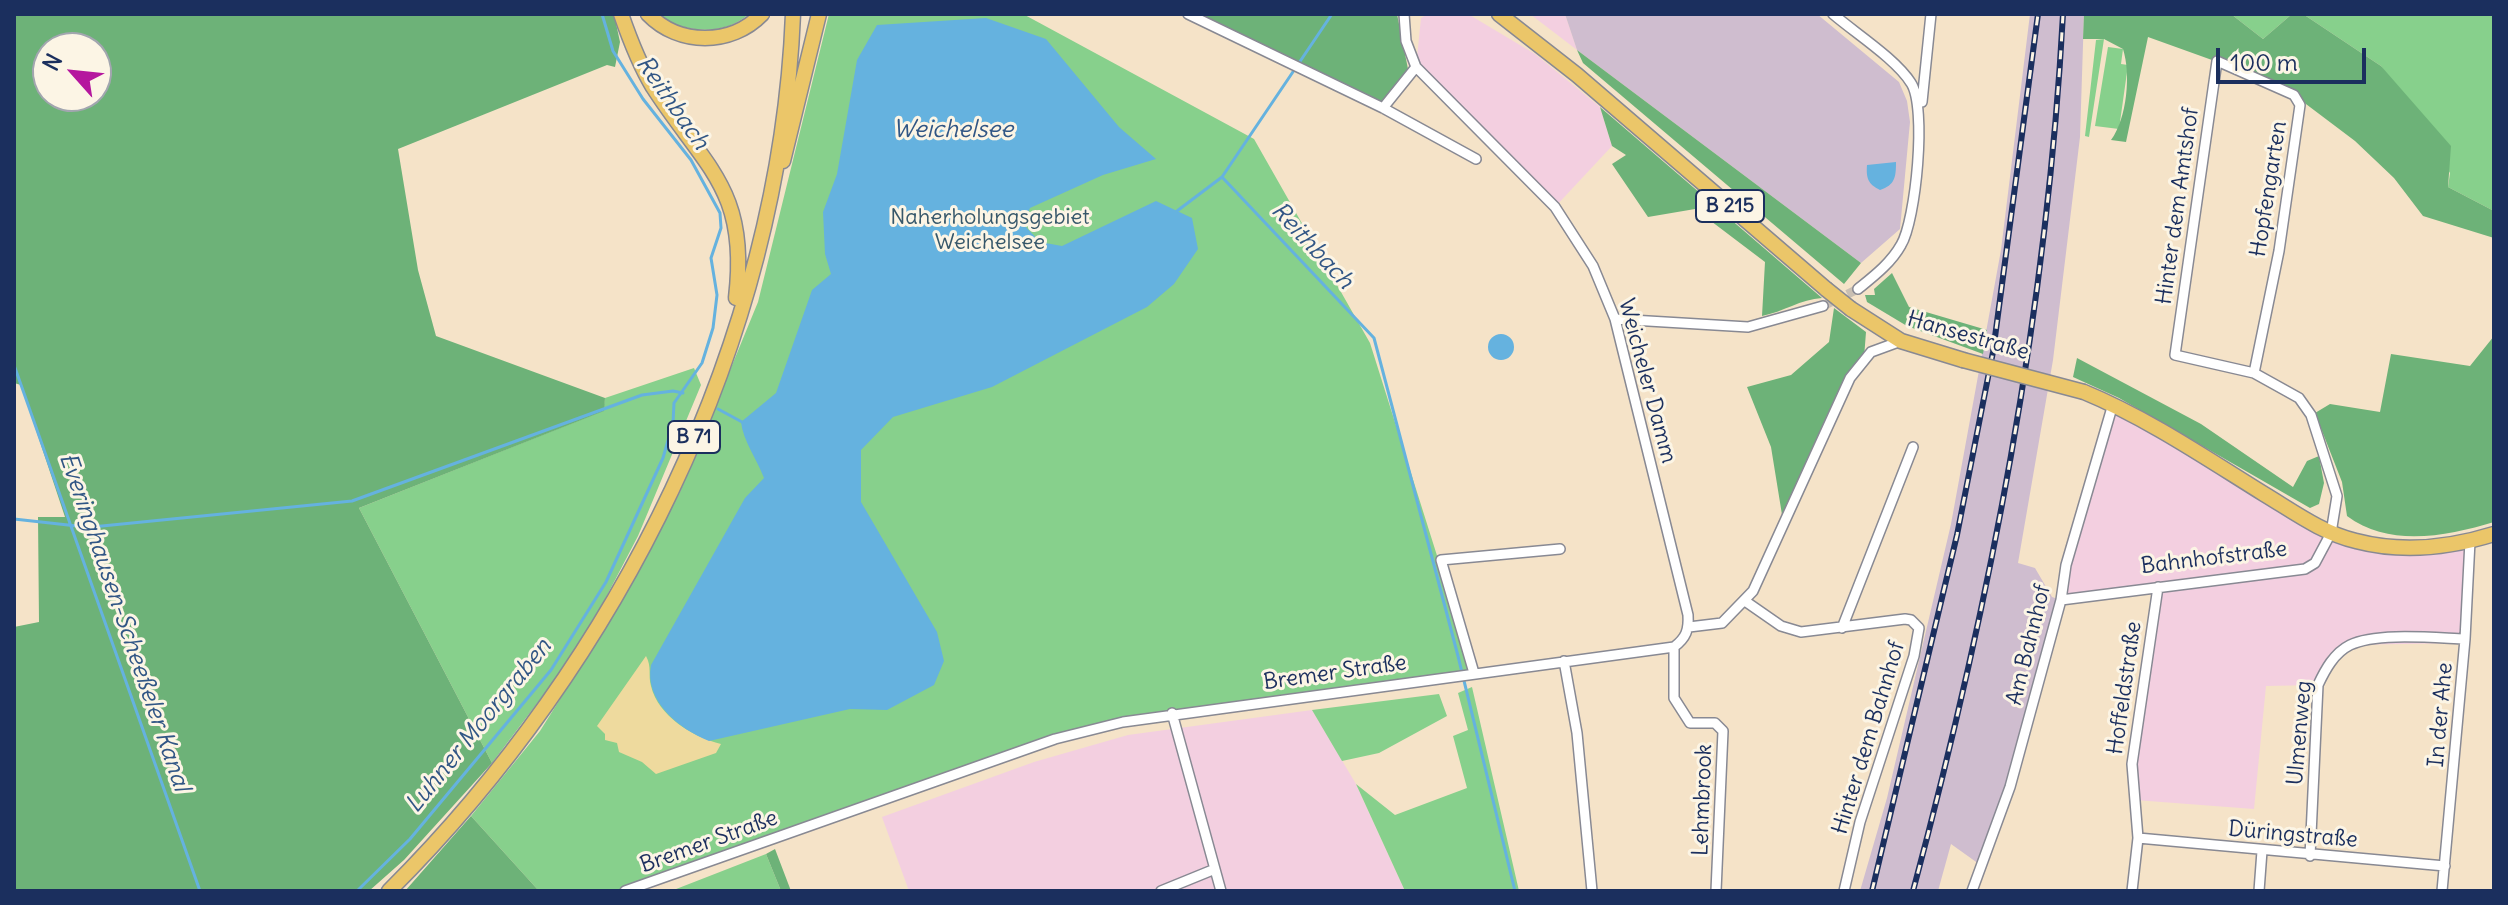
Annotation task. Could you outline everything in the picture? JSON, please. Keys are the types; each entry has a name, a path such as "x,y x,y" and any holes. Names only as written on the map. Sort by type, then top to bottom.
{"main road":[{"path":"621,14 634,51 653,87 710,163 729,199 738,236 739,275 729,348"},
{"path":"648,14 669,30 710,38 732,35 762,14"},
{"name":"B 71","path":"389,891 484,787 532,726 610,609 668,496 729,348 765,213 786,97 793,14"},
{"path":"765,213 786,152 819,14"},
{"name":"Hansestraße","path":"1488,14 1519,30"},
{"name":"Hansestraße","path":"1499,14 1826,289 1901,341 2084,392 2113,404 2331,533"},
{"name":"B 215","path":"2331,533 2386,547 2440,547 2494,534"}],"street":[{"path":"1188,14 1383,108 1476,159"},
{"name":"Weicheler Damm","path":"1407,14 1405,29 1416,67 1555,207 1593,266 1615,319 1689,627"},
{"path":"1833,14 1905,75 1917,94 1920,114"},
{"path":"1858,289 1892,258 1907,233 1931,14"},
{"name":"Hinter dem Amtshof","path":"2217,61 2175,355 2254,373"},
{"name":"Hopfengarten","path":"2217,61 2294,95 2300,105 2279,251 2254,373"},
{"path":"1383,108 1416,67"},
{"path":"1615,319 1748,327 1823,306"},
{"path":"1674,647 1681,642 1689,627 1722,623 1745,601 1759,581 1850,378 1871,352 1901,341"},
{"path":"2254,373 2299,398 2311,415 2335,484 2331,533"},
{"name":"Am Bahnhof","path":"1972,891 2010,787 2061,600 2066,565 2113,404"},
{"path":"1842,628 1913,447"},
{"name":"Bahnhofstraße","path":"2061,600 2305,569 2315,563 2331,533"},
{"name":"In der Ahe","path":"2442,891 2465,639 2470,541"},
{"path":"1471,673 1441,560 1560,549"},
{"name":"Hoffeldstraße","path":"2132,891 2138,838 2132,764 2158,587"},
{"name":"Hinter dem Bahnhof","path":"1745,601 1791,630 1811,632 1905,619 1917,624 1920,634 1860,822 1844,891"},
{"name":"Ulmenweg","path":"2310,856 2318,685 2330,663 2350,645 2380,640 2465,639"},
{"name":"Bremer Straße","path":"625,891 1055,739 1172,713 1674,647"},
{"name":"Lehmbrook","path":"1674,647 1674,698 1690,723 1715,723 1723,731 1716,891"},
{"path":"1564,661 1577,733 1592,891"},
{"path":"1172,713 1221,891"},
{"name":"Düringstraße","path":"2138,838 2445,866"},
{"path":"2259,891 2262,851"},
{"path":"1161,891 1215,869"}],"shaded area":[{"path":"1428,14 1468,14 1535,54 1600,107 1612,146 1555,207 1416,67 1421,18"},
{"path":"1530,14 1565,14 1577,50"},
{"path":"1565,14 1817,14 1899,82 1907,101 1910,122 1900,229 1861,263 1577,50"},
{"path":"2030,14 2084,14 2080,137 2053,360 2018,563 2035,568 2052,597 2061,600 2027,729 1979,864 1951,844 1938,891 1860,891 1887,798 1951,524 2001,250"},
{"path":"2113,404 2355,541 2470,541 2460,643 2344,645 2316,685 2266,686 2254,809 2135,800 2132,764 2158,587 2061,600"},
{"path":"1312,710 1356,784 1405,891 909,891 882,817 1034,762 1128,735"}],"green space":[{"path":"14,14 614,14 620,42 615,67 607,65 398,149 418,270 436,336 605,398 604,411 359,508 492,763 404,860 369,891 14,891 14,627 39,622 38,517 65,517 21,385 14,383"},
{"path":"749,14 728,26 704,30 680,26 657,16"},
{"name":"Naherholungsgebiet Weichelsee","path":"829,14 1023,14 1254,139 1370,343 1474,673 1217,706 1055,739 625,891 539,891 471,816 540,731 616,610 680,492 758,302"},
{"path":"1188,14 1397,14 1409,74 1383,108"},
{"path":"2084,14 2231,14 2263,39 2292,14 2303,14 2381,66 2451,146 2448,187 2494,211 2494,238 2423,216 2394,178 2355,141 2294,95 2262,78 2148,37 2126,142 2111,140 2124,108 2127,83 2123,49 2104,39 2083,39"},
{"path":"2231,14 2292,14 2263,39"},
{"path":"2303,14 2494,14 2494,211 2448,187 2450,173 2381,66"},
{"path":"2104,39 2089,137 2085,136 2096,40"},
{"path":"2108,47 2123,49 2121,64 2128,65 2119,129 2095,126"},
{"path":"1577,50 1861,263 1844,284 1583,63"},
{"path":"1600,107 1822,298 1762,316 1765,262 1695,209 1648,217 1612,164 1626,155 1612,146"},
{"path":"1892,273 1909,307 1987,330 1983,354 1907,326 1867,302 1865,295 1875,295 1874,289"},
{"path":"1834,308 1866,332 1864,358 1784,527 1771,447 1747,387 1791,375 1829,342"},
{"path":"2494,336 2494,522 2438,535 2400,536 2364,526 2347,516 2342,482 2315,413 2330,404 2380,412 2391,354 2470,366"},
{"path":"2077,358 2201,424 2293,487 2307,461 2319,456 2324,483 2319,504 2310,508 2119,398 2073,377"},
{"path":"694,368 701,385 638,536 566,665 492,763 359,508 603,411 605,398"},
{"path":"1472,687 1519,891 1405,891 1356,784 1395,815 1467,788 1453,736 1468,730 1458,693"},
{"path":"1439,694 1447,716 1379,753 1342,761 1312,710"},
{"path":"471,816 539,891 405,891"},
{"path":"775,849 791,891 781,891 766,854"},
{"path":"766,854 781,891 671,891"}],"sand":[{"path":"646,656 651,686 661,707 678,724 721,744 716,753 656,774 642,762 619,752 617,743 605,740 605,734 597,726"}],"water":[{"name":"Weichelsee","path":"986,18 1046,39 1119,127 1156,159 1103,175 1030,208 1023,224 1040,242 1062,246 1156,201 1192,218 1198,249 1174,284 1147,307 992,387 893,417 861,450 861,502 937,632 944,661 934,685 887,710 850,709 709,741 686,729 658,702 650,678 651,665 745,498 764,478 747,443 741,422 776,393 812,290 831,274 825,254 823,212 837,174 857,60 877,25"},
{"path":"1896,162 1895,176 1889,186 1880,190 1870,183 1867,165"},
{"path":"1501,334 1511,337 1514,347 1511,357 1501,360 1491,357 1488,347 1491,337"}],"waterway":[{"name":"Luhner Moorgraben","path":"357,891 410,839 551,670 606,582 663,458 673,423 674,403 702,363 713,328 717,295 711,258 721,228 720,213 691,160 643,99 613,51 602,14"},
{"path":"1222,177 1332,14"},
{"name":"Reithbach","path":"1177,211 1222,177 1374,338 1458,656 1515,891"},
{"name":"Everinghausen-Scheeßeler Kanal","path":"14,365 200,891"},
{"path":"92,527 352,501 642,395 673,391 683,393"},
{"name":"Reithbach","path":"718,409 742,422"},
{"path":"14,519 86,527"}],"tunnel":[{"path":"1823,306 1858,289"}],"railway":[{"path":"1872,891 1957,535 1993,352 2038,14"},
{"path":"1913,891 1967,675 2011,456 2044,236 2063,14"}]}
